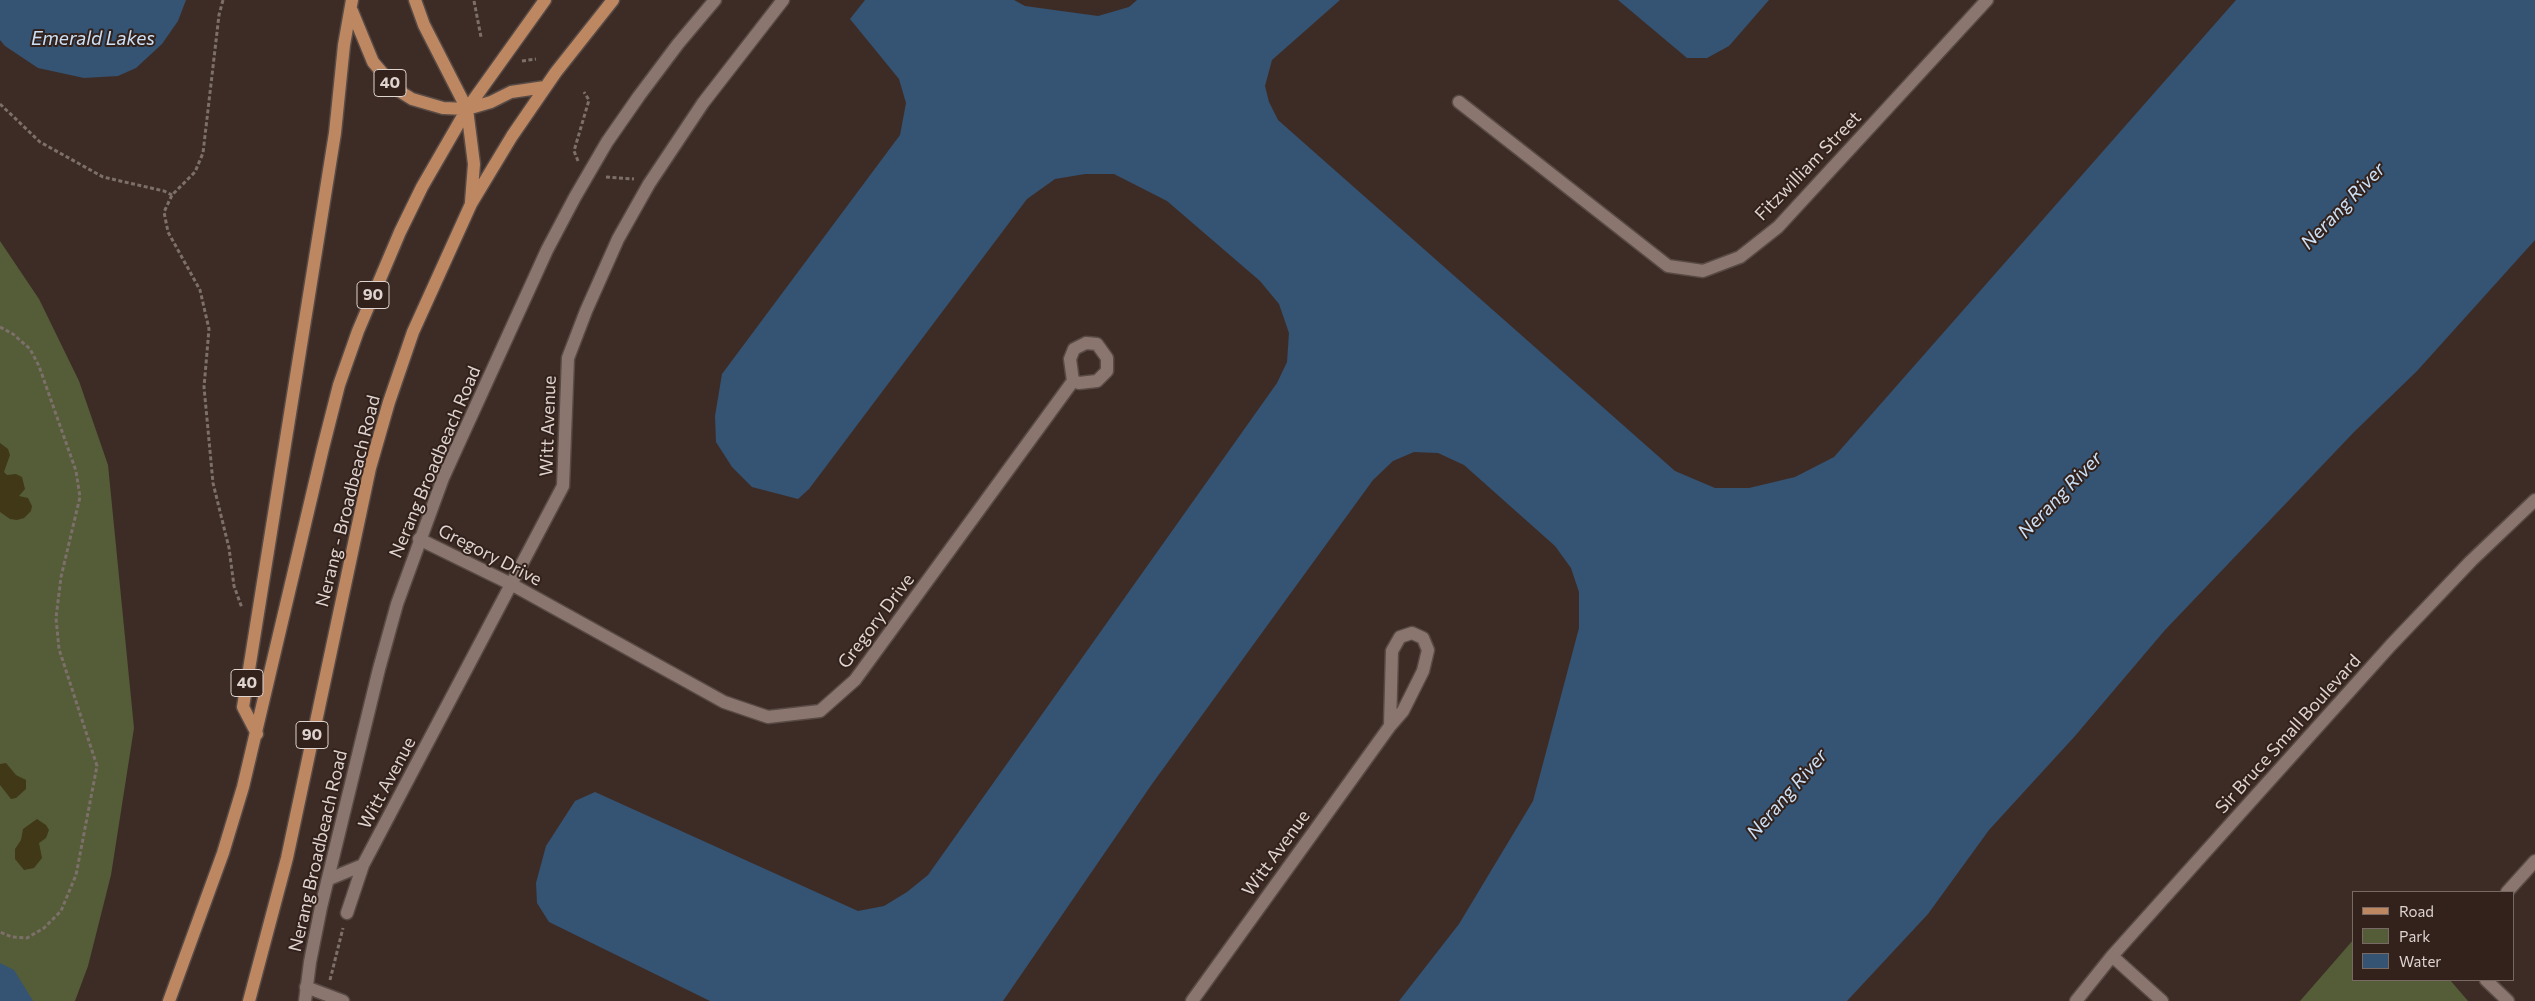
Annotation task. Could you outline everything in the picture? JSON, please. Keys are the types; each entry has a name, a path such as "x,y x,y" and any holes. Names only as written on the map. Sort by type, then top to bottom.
{"main road":[{"path":"415,0 424,25 467,109 474,164 471,204"},
{"name":"Nerang - Broadbeach Road","path":"169,1001 223,853 257,734 311,494 339,385 400,232 467,109 545,0"},
{"name":"Nerang - Broadbeach Road","path":"249,1001 286,858 370,468 389,402 414,332 471,204 512,136 545,87 613,0"},
{"path":"256,629 332,153 344,46 352,5"},
{"name":"40","path":"352,5 372,62 396,89 427,105 467,109 491,102 511,92 545,87"},
{"name":"40","path":"256,629 243,707 257,734"}],"street":[{"name":"Nerang Broadbeach Road","path":"306,988 329,879 379,669 397,604 419,539 469,418 547,250 607,142 678,44 715,0"},
{"name":"Witt Avenue","path":"347,913 364,865 563,486 568,358 586,311 618,239 649,184 703,103 783,0"},
{"name":"Fitzwilliam Street","path":"1459,102 1668,266 1703,271 1740,256 1778,227 1987,0"},
{"name":"Gregory Drive","path":"419,539 511,584 724,702 768,717 820,711 856,680 1073,381"},
{"name":"Sir Bruce Small Boulevard","path":"2076,1001 2112,956 2391,646 2471,561 2535,500"},
{"name":"Witt Avenue","path":"1192,1001 1403,710 1423,671 1428,650 1423,638 1412,633 1400,636 1392,651 1390,726"},
{"path":"2508,891 2535,861"},
{"path":"329,879 364,865"},
{"path":"2112,956 2162,1001"},
{"path":"2487,981 2508,1001"},
{"path":"305,1001 306,988 343,1001"}],"path":[{"path":"224,0 219,16 203,153 195,172 172,196 164,212 168,232 200,290 209,330 204,387 213,483 229,548 234,586 243,612 256,629"},
{"path":"474,1 481,37"},
{"path":"516,62 536,59"},
{"path":"578,162 574,151 589,100 584,92"},
{"path":"0,104 40,142 103,177 164,190 172,196"},
{"path":"602,176 630,177 649,184"},
{"path":"0,327 13,334 30,349 76,471 80,497 60,577 56,618 59,649 97,766 76,875 61,911 44,928 27,938 12,937 0,932"},
{"path":"327,994 347,913"}],"green space":[{"path":"0,241 39,299 79,381 108,465 134,728 111,875 88,966 75,1001 0,1001"},
{"path":"2352,941 2352,981 2451,981 2468,1001 2300,1001"}],"sand":[{"path":"0,443 8,449 10,455 4,472 7,475 16,474 22,477 25,489 19,496 28,498 32,506 31,511 24,518 17,520 10,519 0,512"},
{"path":"6,763 16,775 26,780 26,789 16,798 11,799 0,785 0,764"},
{"path":"37,819 46,825 49,830 46,838 39,843 42,858 34,868 24,870 15,859 15,849 21,840 23,829"}],"water":[{"name":"Emerald Lakes","path":"0,0 186,0 178,21 162,44 136,68 118,76 84,78 38,68 5,46 0,40"},
{"name":"Nerang River","path":"865,0 1014,0 1025,6 1098,16 1129,7 1137,0 1340,0 1272,60 1265,86 1269,102 1278,120 1675,471 1715,488 1749,488 1795,477 1834,457 2236,0 2535,0 2535,240 2417,371 2355,431 2165,630 2075,736 1989,830 1928,914 1847,1001 1399,1001 1459,924 1533,801 1579,628 1579,592 1571,568 1555,546 1464,465 1438,453 1414,452 1393,461 1373,480 1152,784 1003,1001 710,1001 549,922 537,903 536,883 546,846 575,801 595,792 858,911 884,906 907,892 928,875 1277,383 1287,362 1289,333 1279,304 1260,281 1167,201 1114,174 1085,174 1055,179 1027,199 809,489 798,499 752,487 732,467 716,442 715,416 722,374 900,135 906,103 899,79 850,19"},
{"path":"1618,0 1769,0 1729,46 1707,58 1687,58"},
{"path":"0,963 14,970 33,1001 0,1001"}]}
